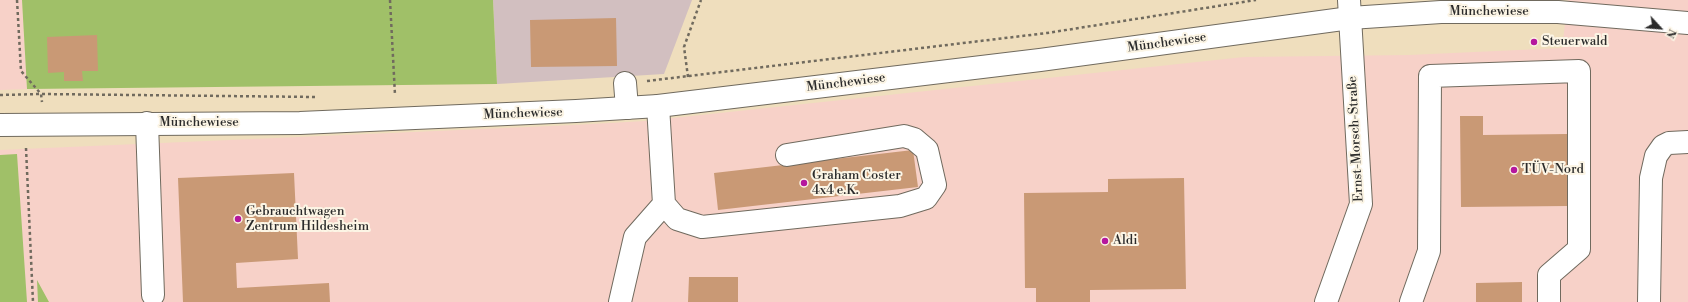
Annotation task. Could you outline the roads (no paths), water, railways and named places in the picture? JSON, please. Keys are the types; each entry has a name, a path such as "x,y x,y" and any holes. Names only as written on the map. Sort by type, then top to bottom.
{"main road":[{"name":"Münchewiese","path":"0,125 300,123 658,106 1040,60 1349,9 1441,12 1558,12 1688,23"},
{"name":"Ernst-Morsch-Straße","path":"1326,302 1361,204 1349,9"},
{"path":"1412,302 1429,251 1430,76 1579,72 1579,248 1549,275 1549,302"},
{"path":"625,83 626,108"},
{"path":"658,106 664,204 676,219 702,227 900,206 926,198 935,185 927,150 914,139 904,136 787,154"},
{"path":"147,123 153,295"},
{"path":"1649,302 1651,178 1656,156 1663,146 1668,143 1688,142"},
{"path":"620,302 635,237 664,204"}],"place":[{"name":"Steuerwald","path":"1534,42"},
{"name":"TÜV-Nord","path":"1514,170"},
{"name":"Graham Coster 4x4 e.K.","path":"804,183"},
{"name":"Gebrauchtwagen Zentrum Hildesheim","path":"238,219"},
{"name":"Aldi","path":"1105,241"}]}
